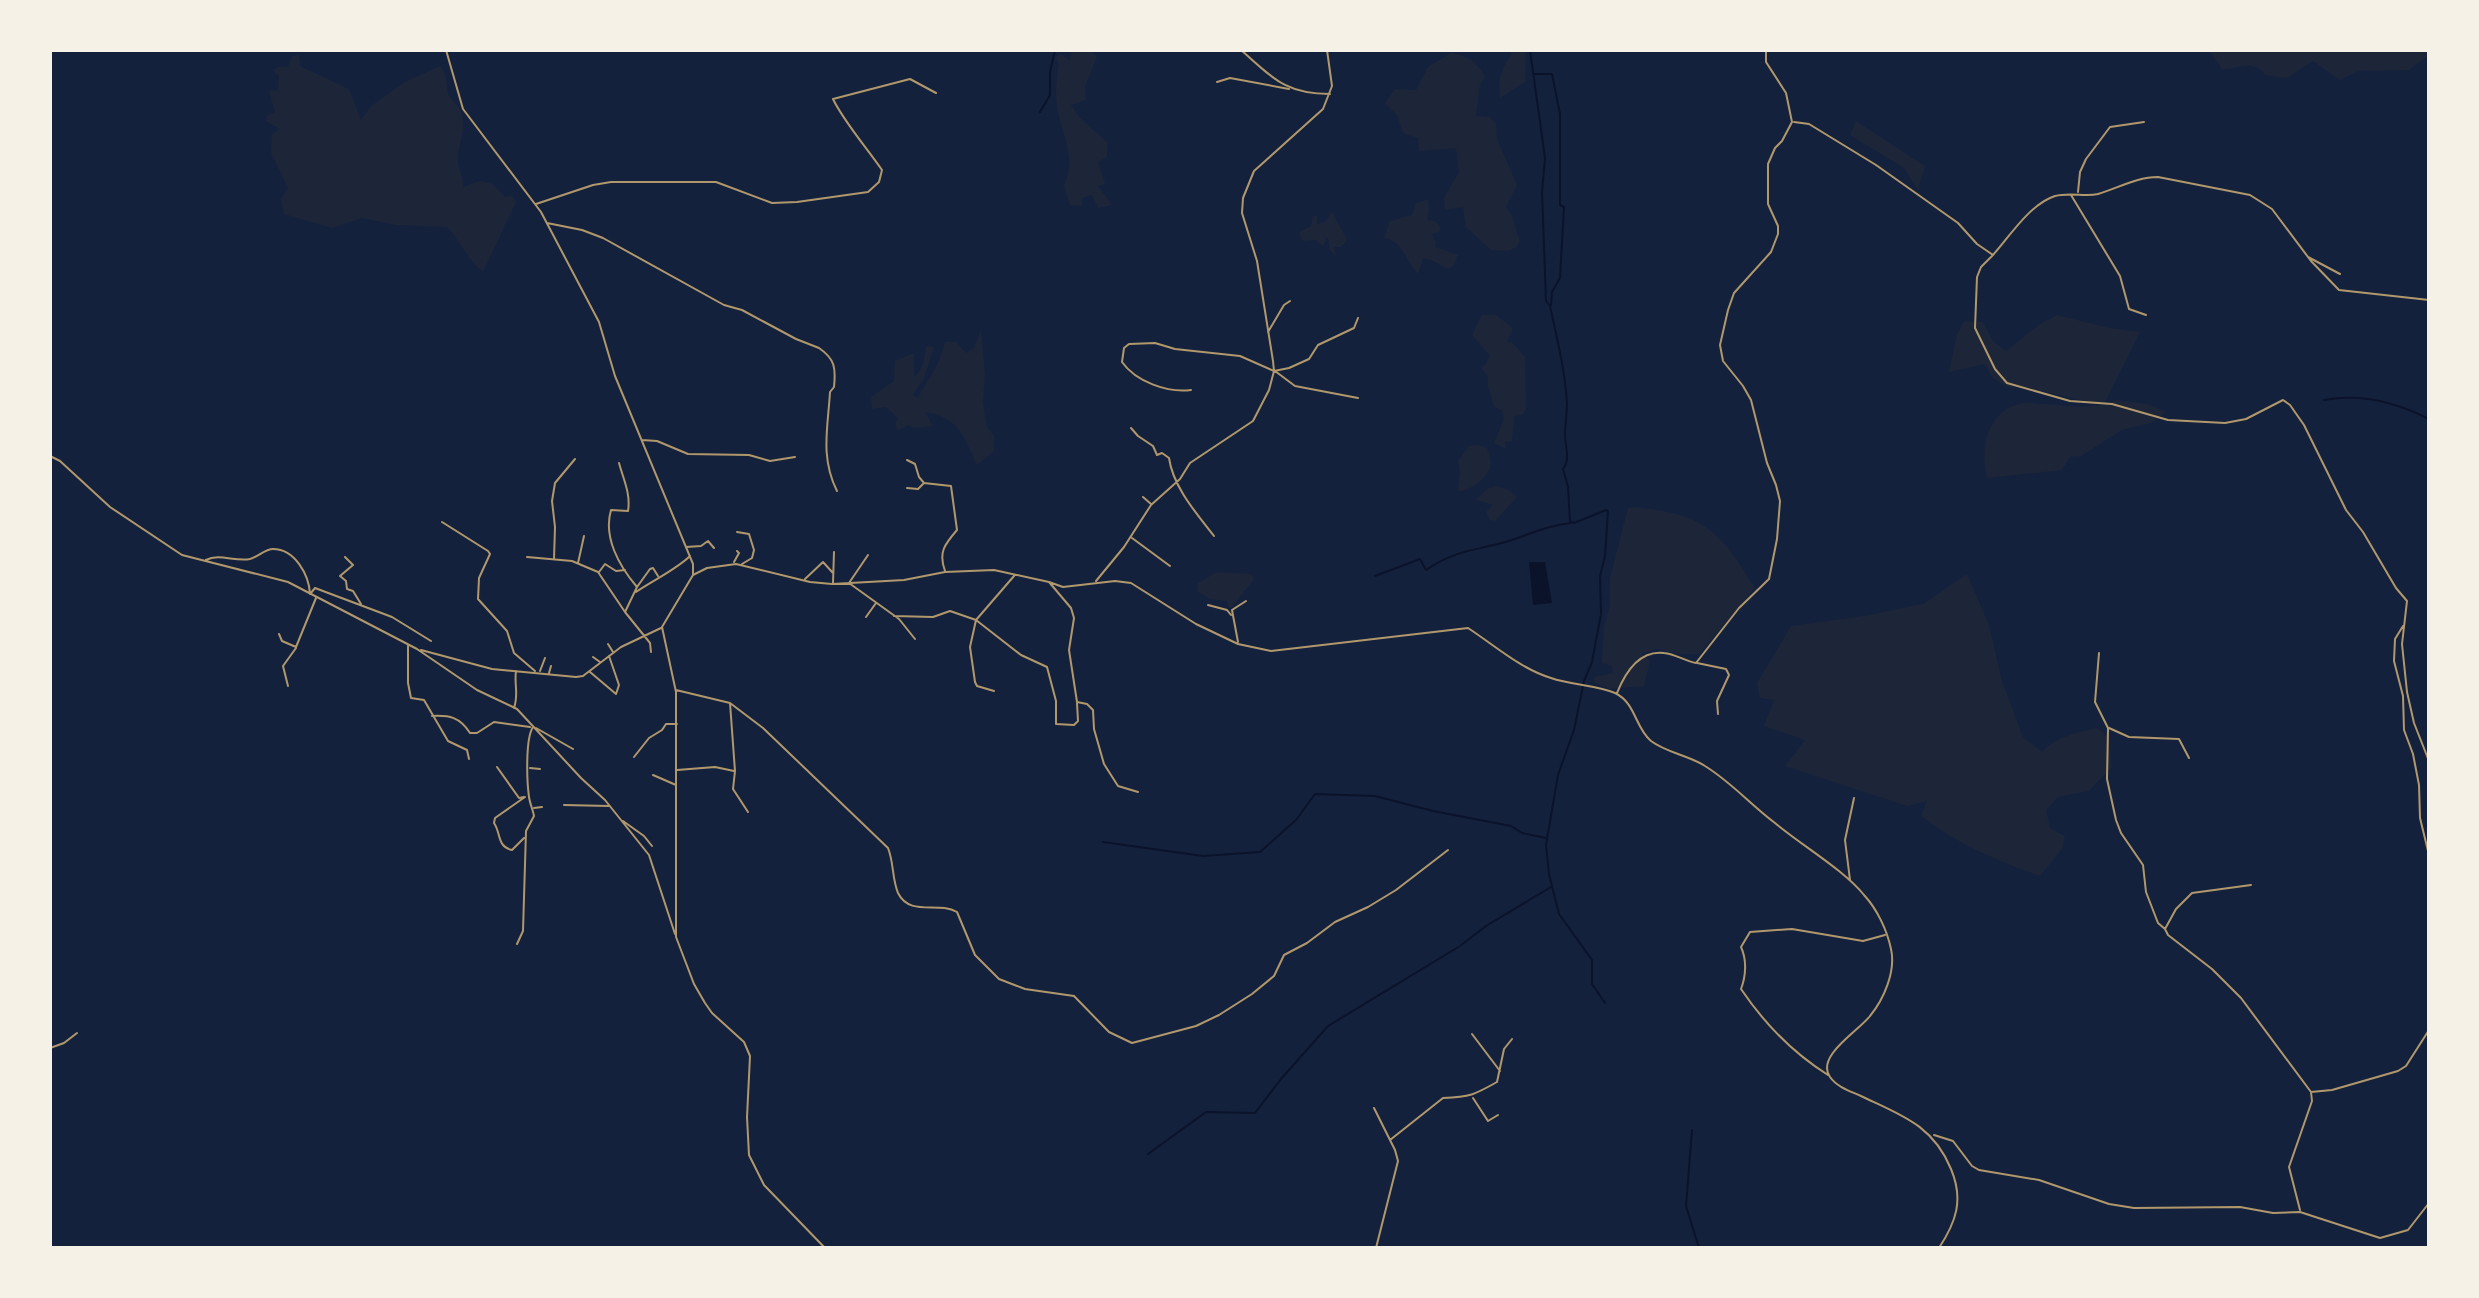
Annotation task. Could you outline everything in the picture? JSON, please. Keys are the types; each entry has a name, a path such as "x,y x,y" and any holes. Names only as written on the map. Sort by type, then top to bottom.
{"street":[{"path":"417,649 453,656 477,666 576,677 662,627 693,575 693,564 615,376 599,322 535,205 463,109 446,50"},
{"path":"1241,50 1290,89"},
{"path":"1095,582 1131,538 1152,505 1178,481 1196,458 1253,421 1265,404 1274,371 1257,261 1242,213 1243,198 1254,171 1315,119 1331,94 1327,50"},
{"path":"1696,663 1739,608 1769,579 1777,539 1780,501 1776,485 1767,463 1751,400 1723,361 1720,345 1734,293 1771,252 1778,234 1778,226 1768,204 1768,164 1792,122 1786,93 1766,62 1766,50"},
{"path":"1217,82 1230,78 1306,94 1331,94"},
{"path":"535,205 582,188 611,182 716,182 772,203 868,192 879,182 882,170 839,112 833,99 910,79 936,93"},
{"path":"1792,122 1809,124 1876,165 1958,223 1977,244 1993,255"},
{"path":"2077,193 2080,172 2086,159 2110,127 2144,122"},
{"path":"2429,300 2339,290 2307,257 2272,209 2250,195 2148,177 2094,195 2077,193 2052,197 2038,205 1981,267 1977,277 1975,328 1995,369 2007,383 2070,401 2112,404 2168,420 2236,421 2283,400 2290,405 2304,425 2346,510 2407,601 2402,644 2407,692 2414,723 2429,761"},
{"path":"2070,194 2120,276 2129,309 2146,315"},
{"path":"546,223 603,238 724,305 742,310 832,357 836,371 834,387 830,392 825,445 828,470 837,491"},
{"path":"2307,257 2330,266 2340,274"},
{"path":"1268,333 1284,305 1290,301"},
{"path":"1274,371 1309,359 1318,345 1354,328 1358,318"},
{"path":"1191,390 1179,392 1137,376 1122,362 1124,348 1139,342 1155,343 1175,349 1231,355 1274,371 1295,386 1358,398"},
{"path":"1131,428 1153,446 1157,455 1162,453 1169,458 1191,506 1214,536"},
{"path":"641,440 657,441 688,454 749,455 770,461 795,457"},
{"path":"50,456 119,514 182,555 277,579 317,597 417,649 477,690 514,708 533,726 610,806 649,855 694,984 712,1013 744,1042 750,1056 749,1155 764,1185 825,1248"},
{"path":"554,560 552,501 555,483 575,459"},
{"path":"907,460 915,464 924,483 951,486 957,530 942,548 941,562 945,572"},
{"path":"619,463 629,507 628,511 611,510 607,531 612,548 637,587"},
{"path":"907,488 918,489 924,483"},
{"path":"1143,497 1152,505"},
{"path":"442,522 490,554 479,578 478,599 507,631 514,653 538,672"},
{"path":"737,532 749,534 754,550 752,558 741,565"},
{"path":"577,564 584,536"},
{"path":"1131,538 1170,566"},
{"path":"685,547 701,546 708,541 714,548"},
{"path":"206,560 209,557 249,559 271,549 284,552 296,560 309,581 310,594"},
{"path":"734,564 737,551"},
{"path":"832,584 834,552"},
{"path":"849,583 868,555"},
{"path":"635,592 690,556"},
{"path":"345,557 353,565 340,576 346,581 347,589 357,595 361,605"},
{"path":"527,557 572,561 598,572 650,643 651,652"},
{"path":"804,580 823,562 833,573"},
{"path":"598,572 605,564 616,571 626,570"},
{"path":"693,564 703,570"},
{"path":"693,575 734,564 832,584 994,570 1063,587 1095,582 1131,583 1196,624 1238,644 1271,651 1468,628 1514,660 1547,677 1616,694 1628,702 1644,735 1670,752 1699,762 1717,774 1864,894 1879,917 1892,950 1891,969 1880,1003 1868,1019 1834,1051 1827,1065 1829,1075"},
{"path":"625,612 651,568 658,576"},
{"path":"994,691 977,686 970,647 980,612 1016,574"},
{"path":"894,616 933,617 950,611 976,620 1021,655 1047,667 1056,701 1056,724 1074,725 1078,721 1077,702 1069,650 1074,618 1071,608 1049,582"},
{"path":"849,583 894,616 915,639"},
{"path":"310,594 315,588 392,617 431,641"},
{"path":"288,686 283,666 296,647 317,597"},
{"path":"1238,644 1232,610 1246,601"},
{"path":"866,617 877,602"},
{"path":"1208,605 1227,610 1232,615"},
{"path":"2406,622 2395,639 2394,661 2403,696 2406,741 2413,754 2419,785 2420,818 2429,855"},
{"path":"662,627 676,690 676,937"},
{"path":"279,634 282,641 296,647"},
{"path":"608,644 614,653"},
{"path":"408,645 411,698 424,700 448,741 467,750 469,759"},
{"path":"1616,694 1625,672 1637,661 1664,653 1726,669 1729,675 1717,701 1718,714"},
{"path":"2099,653 2095,702 2108,728 2107,779 2116,820 2126,842 2143,865 2146,892 2158,923 2241,998 2311,1092 2312,1101 2289,1167 2300,1212"},
{"path":"589,671 616,694 619,685 609,656"},
{"path":"593,657 601,662"},
{"path":"538,672 545,658"},
{"path":"549,674 551,666"},
{"path":"514,708 518,693 516,670"},
{"path":"695,694 696,688"},
{"path":"676,690 730,703 763,728 888,848 893,860 897,891 905,903 917,908 950,908 961,919 975,955 999,979 1025,989 1074,996 1109,1032 1132,1043 1196,1026 1219,1015 1274,976 1284,955 1307,943 1335,922 1396,890 1448,850"},
{"path":"1077,702 1087,704 1093,710 1099,750 1118,786 1138,792"},
{"path":"730,703 735,771 733,789 748,812"},
{"path":"432,716 449,715 463,722 470,733 477,733 494,722 525,728 533,726 573,749"},
{"path":"634,757 649,738 666,724 677,724"},
{"path":"517,944 523,931 525,837 534,816 527,796 529,732 533,726"},
{"path":"2108,728 2129,737 2179,739 2189,758"},
{"path":"497,767 519,798 527,796"},
{"path":"676,770 715,767 735,771"},
{"path":"529,768 540,769"},
{"path":"653,775 676,785"},
{"path":"525,837 512,850 507,849 502,846 494,823 495,818 527,796"},
{"path":"1851,883 1845,840 1854,798"},
{"path":"564,805 610,806"},
{"path":"533,808 542,807"},
{"path":"620,819 644,836 652,846"},
{"path":"2165,929 2176,909 2192,893 2251,885"},
{"path":"1886,935 1863,941 1792,929 1750,932 1741,947 1745,955 1741,989 1780,1037 1844,1088 1915,1122 1931,1134 1953,1141 1972,1166 1979,1170 2039,1180 2109,1204 2134,1208 2240,1207 2273,1213 2300,1212 2380,1238 2408,1230 2429,1203"},
{"path":"2311,1092 2332,1090 2398,1071 2406,1066 2429,1030"},
{"path":"50,1048 64,1043 77,1033"},
{"path":"1472,1034 1501,1072"},
{"path":"1390,1140 1443,1098 1471,1096 1497,1082 1504,1049 1512,1039"},
{"path":"1471,1096 1488,1121 1498,1115"},
{"path":"1374,1108 1398,1161 1376,1248"},
{"path":"1931,1134 1946,1157 1958,1197 1958,1213 1939,1248"}],"shaded area":[{"path":"1073,50 1091,50 1097,57 1085,86 1086,100 1071,105 1080,118 1107,142 1107,157 1098,162 1105,184 1098,186 1112,205 1098,208 1092,195 1082,198 1082,206 1070,205 1064,186 1069,156 1057,107 1059,63 1055,57 1062,54 1069,60"},
{"path":"1506,50 1526,50 1525,82 1500,98 1501,74 1512,53"},
{"path":"2195,50 2429,50 2429,55 2409,70 2358,71 2340,80 2313,61 2287,78 2265,75 2251,66 2222,69 2211,53"},
{"path":"1451,53 1471,60 1485,77 1480,84 1476,116 1489,117 1496,123 1497,139 1517,185 1506,207 1520,240 1517,247 1508,251 1491,250 1466,227 1463,207 1445,210 1444,198 1459,172 1456,148 1419,151 1418,138 1403,133 1397,115 1385,103 1395,89 1416,90 1428,67"},
{"path":"299,55 300,66 349,89 361,120 371,106 403,83 440,66 443,69 449,96 463,118 458,162 463,187 479,181 491,183 505,197 512,196 516,202 483,272 447,227 396,225 362,218 332,228 284,214 281,199 288,188 271,153 272,134 280,129 266,121 267,116 275,112 269,91 278,90 279,76 273,71 277,67 288,67 292,56"},
{"path":"1856,121 1925,166 1918,190 1904,168 1850,135"},
{"path":"1428,199 1427,220 1435,221 1441,228 1439,232 1431,234 1435,247 1458,255 1449,269 1423,258 1418,274 1400,247 1384,238 1390,221 1412,215 1416,203"},
{"path":"1332,212 1347,240 1341,247 1334,247 1336,256 1330,250 1328,238 1325,237 1323,246 1315,240 1302,241 1299,232 1311,226 1313,216 1317,216 1317,224 1325,222"},
{"path":"1482,315 1496,315 1513,328 1507,342 1512,342 1525,357 1526,409 1523,414 1514,417 1512,441 1505,442 1506,449 1494,443 1504,419 1502,410 1494,407 1488,376 1481,368 1490,356 1472,335"},
{"path":"2057,315 2140,332 2105,402 2007,387 1993,378 1984,364 1949,372 1957,335 1964,321 1983,322 1993,341 2006,351 2040,324"},
{"path":"981,330 985,374 983,403 987,427 994,436 994,451 977,465 959,430 946,418 925,412 933,426 914,428 909,425 898,430 895,424 898,418 886,407 872,409 871,397 894,381 895,361 914,353 914,377 921,367 926,346 934,347 924,378 913,395 918,398 937,365 945,342 956,342 966,353 974,348"},
{"path":"2116,400 2147,404 2166,412 2151,423 2122,430 2081,456 2070,457 2062,470 1987,478 1984,454 1988,432 2001,414 2011,407 2025,403 2089,406"},
{"path":"1469,446 1487,448 1490,468 1477,484 1458,491 1458,461"},
{"path":"1496,486 1509,490 1517,497 1495,521 1490,520 1486,512 1493,505 1476,500 1487,489"},
{"path":"1628,508 1677,514 1707,528 1731,551 1755,588 1699,654 1656,649 1642,654 1650,661 1644,686 1610,689 1593,682 1595,677 1613,673 1612,666 1602,663 1604,626 1610,605 1610,578"},
{"path":"1529,562 1545,562 1552,603 1533,605"},
{"path":"1217,572 1251,574 1254,579 1232,607 1229,608 1227,601 1210,599 1197,591 1198,583"},
{"path":"1967,574 1989,625 2002,681 2023,737 2042,752 2074,733 2097,728 2108,737 2112,767 2089,791 2058,797 2046,810 2050,828 2065,836 2062,849 2040,876 1978,851 1935,826 1921,816 1927,801 1907,806 1785,766 1805,740 1764,726 1774,700 1760,698 1757,683 1791,626 1923,604"}],"waterway":[{"path":"1040,112 1050,95 1050,72 1055,50"},
{"path":"1530,50 1545,158 1542,192 1546,301 1550,306 1566,391 1567,457 1563,469 1568,487 1570,521 1574,523 1608,511 1605,556 1600,576 1601,614 1574,730 1558,775 1546,845 1549,874 1559,914 1592,960 1592,984 1605,1003"},
{"path":"1534,74 1552,74 1560,114 1560,205 1564,207 1560,278 1552,292 1551,305"},
{"path":"2324,400 2378,400 2429,419"},
{"path":"1375,576 1420,559 1426,570 1457,554 1571,523"},
{"path":"1103,842 1203,856 1260,852 1296,820 1315,794 1375,796 1511,826 1522,833 1546,838"},
{"path":"1148,1154 1206,1112 1255,1113 1328,1026 1551,887"},
{"path":"1692,1130 1686,1206 1699,1248"}]}
